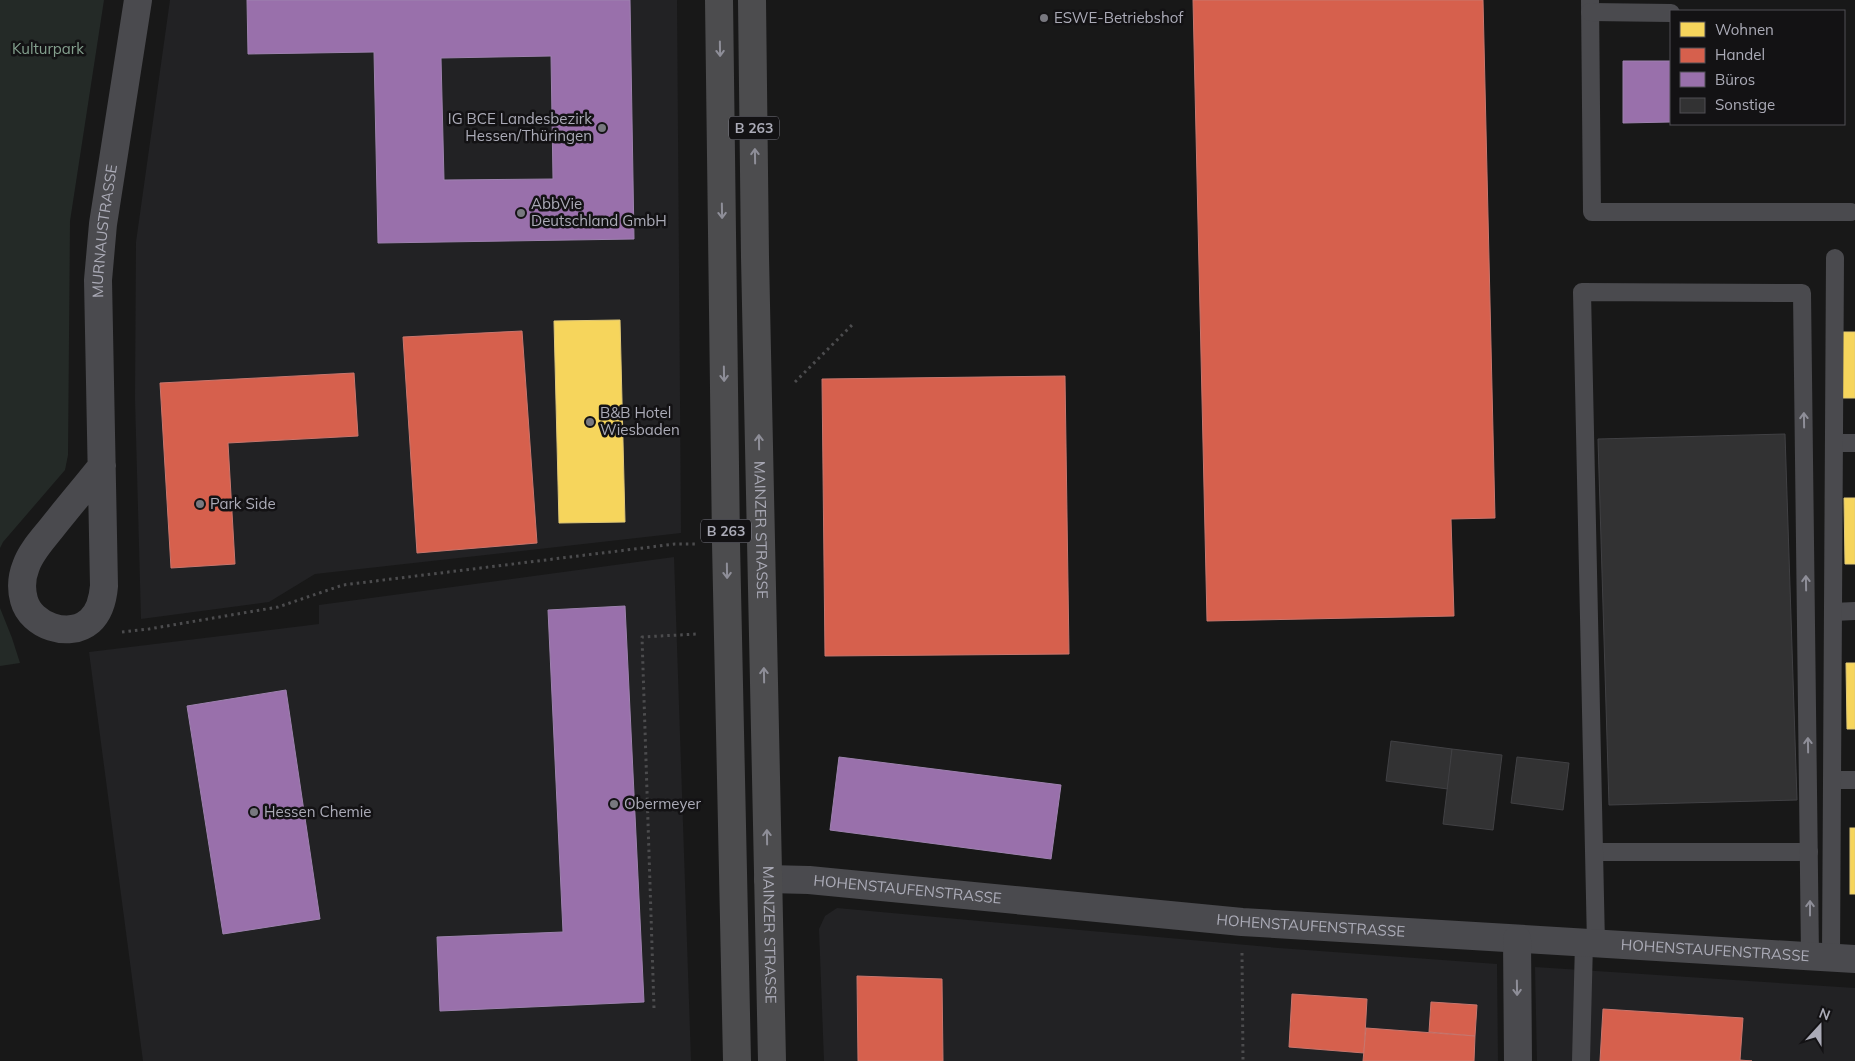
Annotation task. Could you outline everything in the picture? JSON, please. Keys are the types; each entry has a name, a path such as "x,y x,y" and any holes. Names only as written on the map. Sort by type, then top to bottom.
{"main road":[{"name":"B 263","path":"719,0 726,543 737,1061"},
{"name":"MAINZER STRASSE","path":"752,0 772,1061"}],"street":[{"name":"MURNAUSTRASSE","path":"102,466 35,549 26,566 22,585 24,602 34,615 48,626 69,629 90,621 98,610 104,586 102,466 98,280 103,224 138,0"},
{"name":"HOHENSTAUFENSTRASSE","path":"768,879 819,881 1242,922 1832,958"},
{"path":"1516,939 1518,1061"}],"lane":[{"path":"1670,13 1590,6 1592,212 1850,212"},
{"path":"1832,958 1835,258"},
{"path":"1581,1061 1595,852 1582,292 1802,292 1809,852 1832,958"},
{"path":"1834,443 1855,443"},
{"path":"1833,612 1855,611"},
{"path":"1832,780 1855,780"},
{"path":"1595,852 1809,852"}],"path":[{"path":"796,382 852,325"},
{"path":"121,632 278,607 343,585 675,544 726,543"},
{"path":"654,1008 642,637 693,634"},
{"path":"1242,922 1243,1061"}],"shaded area":[{"path":"170,0 677,0 681,533 315,574 269,602 141,619 135,399 136,242"},
{"path":"674,557 691,1061 143,1061 89,652 319,624 319,605"},
{"path":"837,908 1279,948 1497,964 1498,1061 824,1061 819,929 825,916"},
{"path":"1535,967 1855,988 1855,1061 1537,1061"}],"green space":[{"name":"Kulturpark","path":"0,0 104,0 70,221 68,455 65,470 3,542 0,548"},
{"path":"0,608 12,638 20,663 0,666"}],"building: Wohnen":[{"name":"B&B Hotel Wiesbaden","path":"620,320 625,522 559,523 554,321"},
{"path":"1835,332 1855,332 1855,398 1836,398"},
{"path":"1844,498 1855,498 1855,564 1845,564"},
{"path":"1846,663 1855,663 1855,729 1847,729"},
{"path":"1850,828 1855,828 1855,894 1850,894"}],"building: Handel":[{"path":"1193,0 1483,0 1495,518 1451,519 1454,616 1207,621"},
{"path":"522,331 537,543 417,553 403,337"},
{"name":"Park Side","path":"354,373 358,436 228,443 235,564 171,568 160,383"},
{"path":"1065,376 1069,654 825,656 822,379"},
{"path":"857,976 942,979 943,1061 858,1061"},
{"path":"1292,994 1367,999 1364,1053 1289,1047"},
{"path":"1431,1002 1477,1005 1475,1036 1429,1032"},
{"path":"1603,1009 1743,1018 1740,1060 1752,1061 1600,1061"},
{"path":"1366,1028 1475,1036 1474,1061 1363,1061"}],"building: Büros":[{"path":"247,0 630,0 634,239 378,243 374,52 248,54","holes":["551,56 553,179 444,180 441,58"]},
{"path":"1623,61 1670,61 1670,122 1623,123"},
{"path":"625,606 644,1002 440,1011 437,937 563,932 548,610"},
{"name":"Hessen Chemie","path":"286,690 320,919 223,934 187,706"},
{"path":"839,757 1061,785 1051,859 830,830"}],"building: Sonstige":[{"path":"1785,434 1797,800 1609,805 1598,439"},
{"path":"1391,741 1452,749 1448,789 1386,781"},
{"path":"1452,749 1502,755 1493,830 1443,824"},
{"path":"1517,757 1569,763 1563,810 1511,803"}],"place":[{"name":"ESWE-Betriebshof","path":"1044,18"},
{"name":"IG BCE Landesbezirk Hessen/Thüringen","path":"602,128"},
{"name":"AbbVie Deutschland GmbH","path":"521,213"},
{"name":"B&B Hotel Wiesbaden","path":"590,422"},
{"name":"Park Side","path":"200,504"},
{"name":"Obermeyer","path":"614,804"},
{"name":"Hessen Chemie","path":"254,812"}]}
